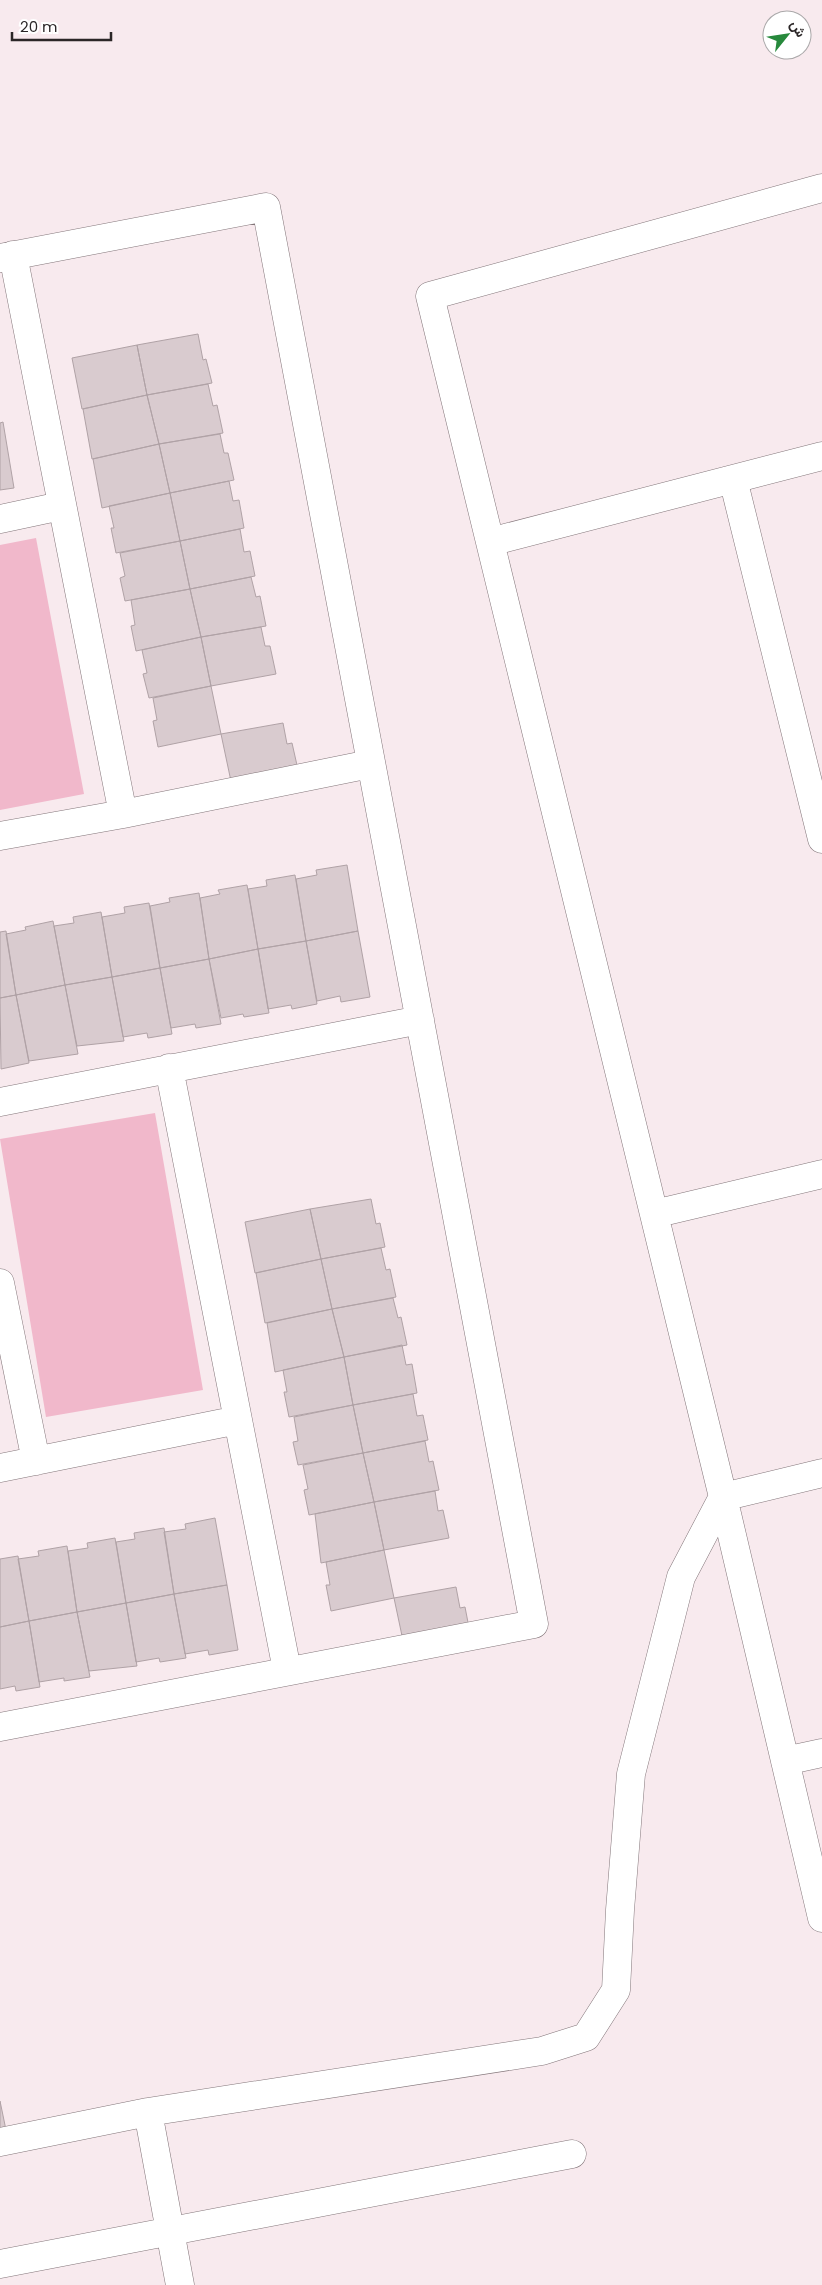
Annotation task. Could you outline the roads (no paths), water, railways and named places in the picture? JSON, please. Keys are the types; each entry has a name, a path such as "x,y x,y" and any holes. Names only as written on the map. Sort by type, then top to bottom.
{"street":[{"path":"822,188 430,296 723,1497 822,1918"},
{"path":"0,1726 534,1624 266,207 7,257 61,506 124,814"},
{"path":"490,542 822,456"},
{"path":"733,479 822,839"},
{"path":"0,519 61,506"},
{"path":"0,836 124,814 370,764"},
{"path":"0,1102 420,1020"},
{"path":"169,1068 287,1670"},
{"path":"654,1214 822,1174"},
{"path":"0,1283 36,1461"},
{"path":"0,1468 238,1420"},
{"path":"0,2142 148,2112 542,2051 586,2037 616,1990 620,1910 631,1774 681,1577 723,1497 822,1473"},
{"path":"785,1762 822,1753"},
{"path":"148,2112 180,2285"},
{"path":"0,2264 572,2154"}]}
